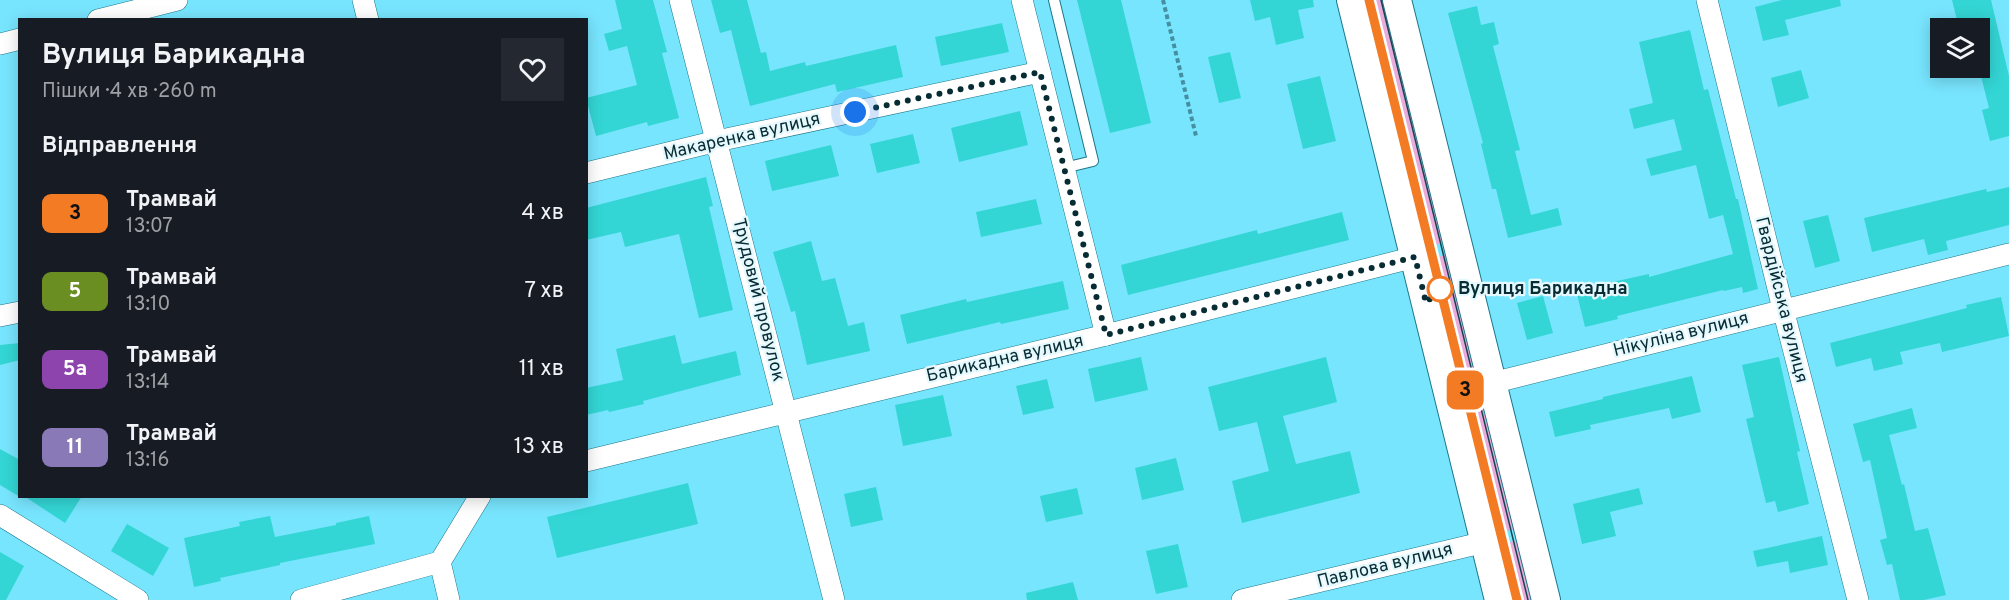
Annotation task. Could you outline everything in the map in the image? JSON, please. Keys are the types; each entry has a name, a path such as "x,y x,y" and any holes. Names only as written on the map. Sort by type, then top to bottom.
{"street":[{"path":"106,18 177,0"},
{"path":"363,0 368,18"},
{"name":"Трудовий провулок","path":"680,0 834,600"},
{"path":"1022,0 1106,335"},
{"path":"1351,0 1499,600"},
{"path":"1397,0 1546,600"},
{"name":"Гвардійська вулиця","path":"1707,0 1858,600"},
{"path":"0,44 18,40"},
{"name":"Макаренка вулиця","path":"588,173 717,141 1040,72"},
{"name":"Барикадна вулиця","path":"588,461 1106,335 1458,246"},
{"name":"Нікуліна вулиця","path":"1492,383 2009,254"},
{"path":"0,316 18,312"},
{"path":"301,600 440,562 479,498"},
{"path":"0,515 138,600"},
{"name":"Павлова вулиця","path":"1242,600 1529,531"},
{"path":"440,562 449,600"}],"lane":[{"path":"1054,0 1093,161 1064,168"}],"path":[{"path":"1163,0 1196,136"}],"shaded area":[{"path":"1358,0 1391,0 1451,241 1419,249"},
{"path":"1454,253 1485,379 1453,387 1421,261"},
{"path":"1488,390 1521,527 1489,536 1455,398"},
{"path":"1525,538 1540,600 1505,600 1492,547"}],"building":[{"path":"615,0 653,0 667,52 662,53 679,118 648,126 647,122 596,136 588,97 637,85 627,46 609,51 604,34 622,29"},
{"path":"711,0 747,0 761,53 766,52 770,71 805,62 806,66 896,45 903,77 837,92 835,84 750,106 731,30 720,33"},
{"path":"1077,0 1121,0 1151,123 1110,133"},
{"path":"1250,0 1313,0 1314,7 1298,10 1304,38 1276,45 1270,17 1255,21"},
{"path":"1782,0 1840,0 1841,6 1785,20 1789,35 1763,41 1755,7"},
{"path":"1952,0 1991,0 2009,76 2009,136 1990,141 1982,110 1989,108 1982,78 1990,78 1990,18 1956,18"},
{"path":"1477,6 1481,25 1494,22 1499,44 1493,46 1520,150 1515,151 1531,215 1558,208 1562,225 1508,238 1496,189 1492,189 1481,144 1483,143 1448,13"},
{"path":"1002,23 1009,52 941,66 935,37"},
{"path":"1690,30 1704,90 1708,89 1736,199 1738,199 1758,289 1743,293 1742,287 1723,290 1617,316 1618,319 1585,327 1576,290 1649,274 1649,277 1733,254 1723,215 1709,219 1696,165 1651,176 1646,159 1682,150 1674,119 1634,129 1629,109 1653,103 1639,42"},
{"path":"1230,52 1241,98 1219,103 1208,57"},
{"path":"1801,70 1809,98 1778,107 1771,78"},
{"path":"1320,76 1336,141 1303,149 1287,84"},
{"path":"1020,111 1028,145 959,162 951,128"},
{"path":"913,134 920,163 877,173 870,144"},
{"path":"831,145 839,176 772,191 765,161"},
{"path":"706,177 713,206 709,207 733,310 699,318 679,234 625,247 621,232 588,240 588,207"},
{"path":"2009,187 2009,225 1946,241 1948,250 1928,255 1924,239 1872,252 1864,218 1986,189 1987,192"},
{"path":"1036,199 1042,224 981,237 976,212"},
{"path":"1342,212 1349,240 1128,295 1121,265 1257,230 1258,234"},
{"path":"1828,215 1840,261 1815,268 1803,221"},
{"path":"811,241 822,281 835,278 848,326 864,322 870,351 807,365 795,311 791,312 773,252"},
{"path":"1063,281 1069,309 1001,324 1000,322 907,344 900,315 966,299 967,302"},
{"path":"1543,296 1553,333 1527,340 1517,303"},
{"path":"2001,297 2009,336 1942,352 1940,343 1900,352 1903,364 1874,371 1871,358 1836,367 1830,343"},
{"path":"675,335 682,364 736,351 741,375 643,401 644,404 588,415 588,388 623,380 616,349"},
{"path":"18,343 18,360 0,365 0,345"},
{"path":"1141,357 1148,390 1095,402 1088,369"},
{"path":"1326,357 1337,402 1283,416 1296,464 1350,451 1360,493 1242,523 1232,481 1269,471 1257,422 1219,431 1208,387"},
{"path":"1779,357 1809,504 1778,512 1775,501 1766,503 1746,419 1754,417 1742,365"},
{"path":"1692,376 1701,412 1672,419 1669,408 1590,425 1591,429 1555,437 1549,412"},
{"path":"1047,379 1054,408 1023,415 1016,386"},
{"path":"943,395 952,436 903,446 895,405"},
{"path":"1912,408 1917,428 1889,435 1915,531 1928,528 1946,595 1924,600 1900,600 1892,564 1887,565 1880,540 1887,538 1870,460 1863,462 1853,424"},
{"path":"0,449 18,459 18,496 0,485"},
{"path":"1176,458 1184,490 1142,500 1135,468"},
{"path":"688,483 698,524 557,558 547,517"},
{"path":"876,487 883,520 851,527 844,494"},
{"path":"1077,488 1083,514 1046,522 1040,496"},
{"path":"1639,488 1643,504 1610,512 1616,536 1582,544 1573,504"},
{"path":"27,498 81,498 65,523"},
{"path":"270,516 275,537 369,516 375,544 280,563 280,565 220,578 221,581 194,587 184,538 240,526 239,522"},
{"path":"127,524 169,548 153,576 111,551"},
{"path":"1822,536 1828,565 1790,573 1788,561 1757,567 1753,551"},
{"path":"1178,544 1188,587 1156,594 1146,551"},
{"path":"0,552 24,566 6,600 0,600"},
{"path":"1073,582 1078,600 1027,600 1026,593"}],"tram line":[{"path":"1369,0 1517,600"},
{"name":"3","path":"1369,0 1517,600"},
{"path":"1381,0 1528,600"}],"place":[{"name":"Вулиця Барикадна","path":"1440,289"}],"route":[{"path":"855,112 1040,72 1106,335 1415,257 1426,303 1440,289"}]}
